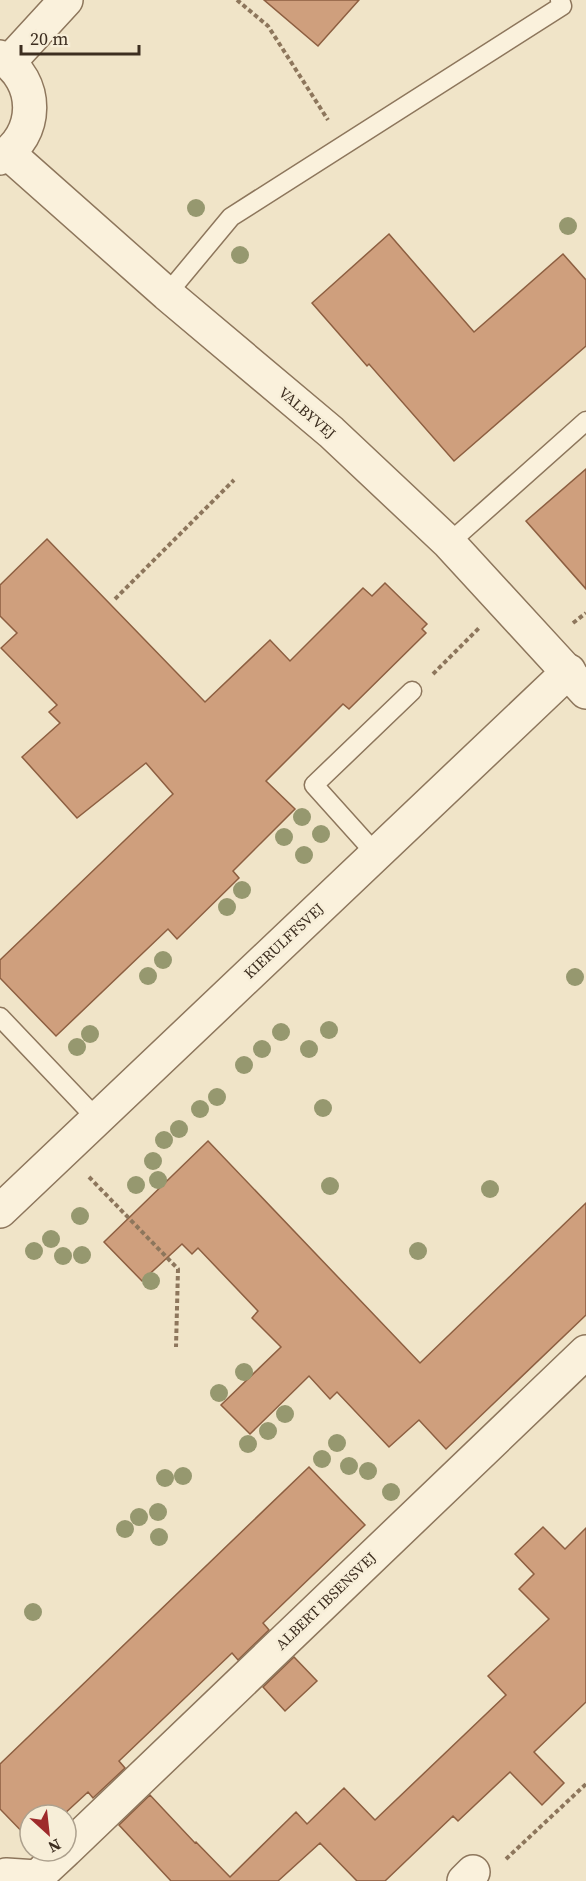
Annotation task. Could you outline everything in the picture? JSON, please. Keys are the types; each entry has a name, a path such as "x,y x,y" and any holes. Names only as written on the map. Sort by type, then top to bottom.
{"street":[{"path":"4,156 21,141 28,125 31,108 28,91 21,75 4,60 66,0"},
{"name":"VALBYVEJ","path":"4,156 331,432 449,543 577,682"},
{"name":"KIERULFFSVEJ","path":"0,1211 376,854 577,682"},
{"name":"ALBERT IBSENSVEJ","path":"78,1838 586,1352"},
{"name":"ALBERT IBSENSVEJ","path":"0,1881 6,1875 37,1877 52,1863"}],"lane":[{"path":"166,294 231,217 562,6 560,0"},
{"path":"449,543 586,421"},
{"path":"376,854 314,785 412,691"},
{"path":"0,1017 97,1119"}],"path":[{"path":"237,0 268,26 345,145"},
{"path":"115,600 234,480"},
{"path":"412,691 426,682 505,602"},
{"path":"64,1150 178,1269 176,1347"},
{"path":"468,1877 488,1877 586,1784"}],"building":[{"path":"264,0 359,0 318,46"},
{"path":"389,234 474,332 563,254 586,280 586,346 454,461 312,303"},
{"path":"586,469 586,589 526,521"},
{"path":"47,539 205,702 270,640 290,661 363,588 372,596 385,583 427,624 422,629 426,633 349,709 343,704 266,781 295,809 233,871 239,878 177,939 168,929 56,1036 0,978 0,960 173,794 146,763 77,818 22,757 60,723 49,712 57,705 1,648 17,633 0,616 0,585"},
{"path":"208,1141 420,1363 586,1203 586,1315 446,1449 419,1420 389,1447 337,1392 330,1399 309,1376 250,1434 221,1405 281,1347 252,1318 258,1311 198,1248 192,1254 182,1244 142,1281 104,1242"},
{"path":"309,1467 365,1525 263,1623 269,1630 238,1660 232,1653 119,1761 125,1768 93,1798 88,1792 76,1803 18,1803 18,1828 0,1809 0,1764"},
{"path":"543,1527 565,1549 586,1528 586,1702 534,1752 564,1783 542,1805 510,1772 458,1821 453,1816 385,1881 357,1881 320,1843 278,1881 171,1881 119,1825 150,1795 230,1877 296,1812 307,1824 344,1788 375,1820 506,1695 488,1676 549,1619 519,1589 534,1574 515,1554"},
{"path":"294,1657 317,1681 285,1711 263,1687"}]}
